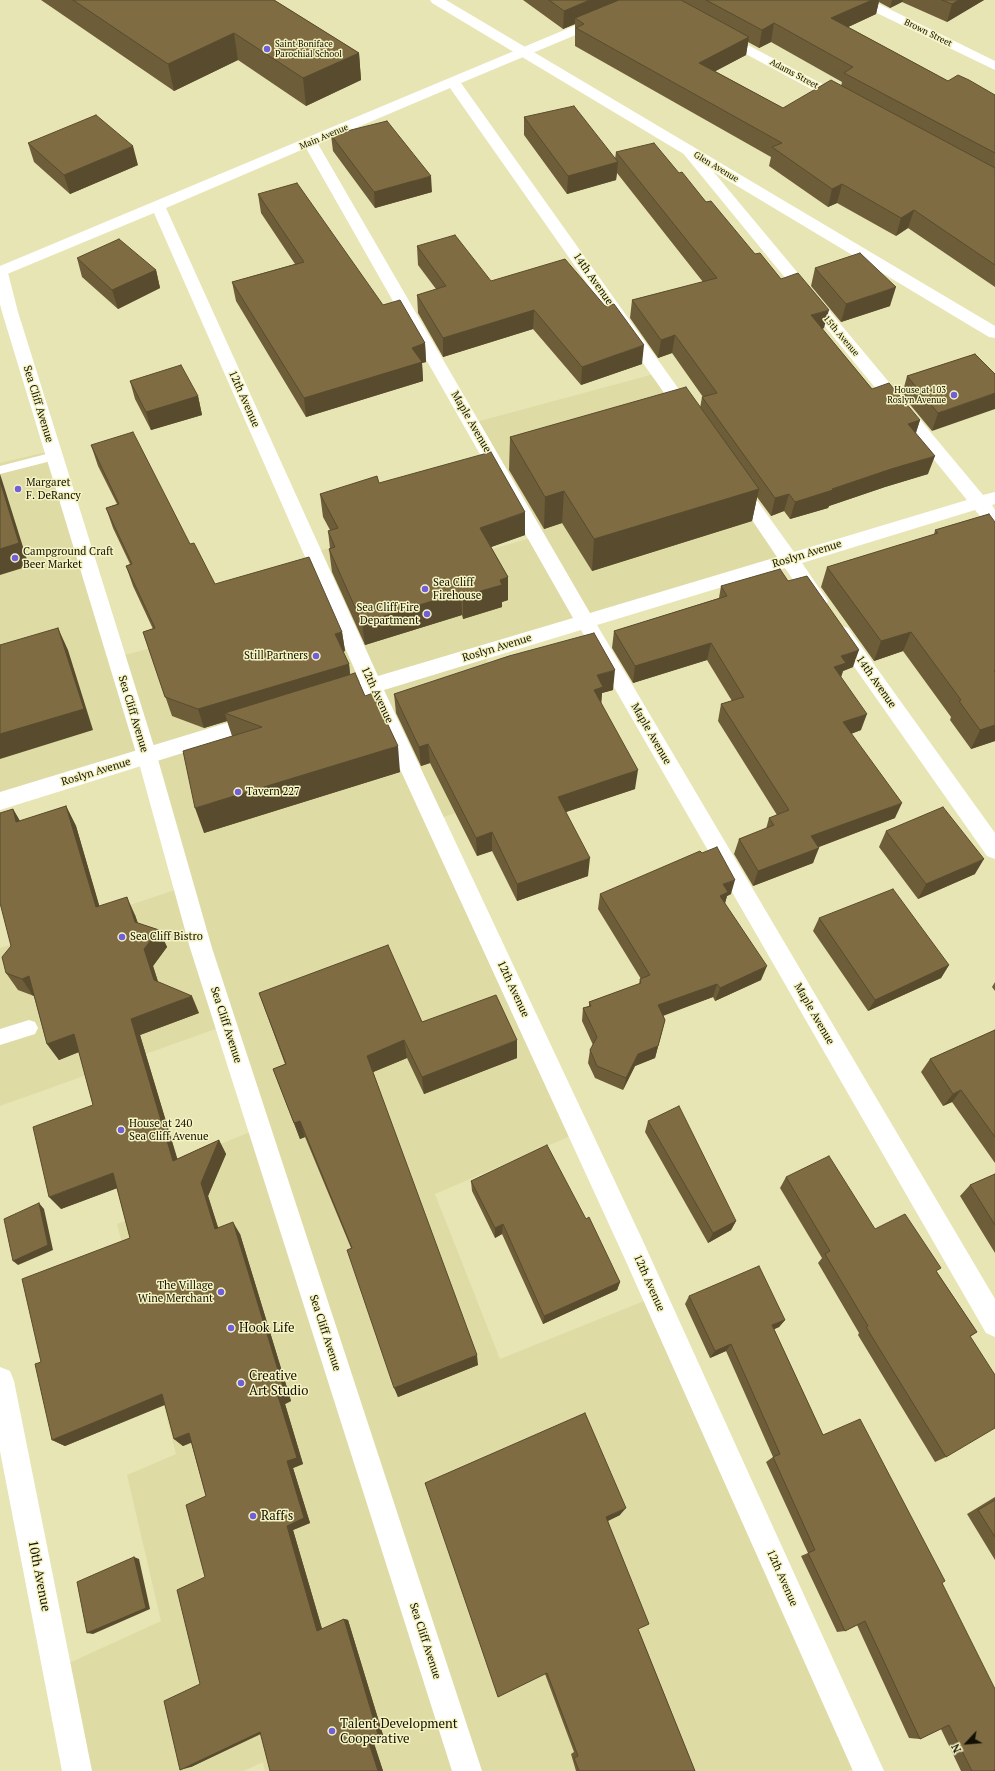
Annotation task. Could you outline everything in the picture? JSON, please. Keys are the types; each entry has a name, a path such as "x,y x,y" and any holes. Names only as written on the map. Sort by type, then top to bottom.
{"street":[{"name":"Glen Avenue","path":"437,0 995,333"},
{"name":"Main Avenue","path":"0,273 647,0"},
{"name":"Brown Street","path":"861,0 995,66"},
{"name":"Adams Street","path":"712,30 857,108"},
{"name":"14th Avenue","path":"453,82 698,430"},
{"name":"Maple Avenue","path":"310,142 585,620 995,1324"},
{"name":"15th Avenue","path":"687,149 987,500 995,522"},
{"name":"12th Avenue","path":"158,206 372,686 633,1248 868,1771"},
{"name":"Sea Cliff Avenue","path":"0,273 54,456 146,756 201,948 467,1771"},
{"name":"14th Avenue","path":"725,469 995,850"},
{"name":"Roslyn Avenue","path":"342,695 585,620 987,500"},
{"name":"Roslyn Avenue","path":"0,801 274,716"},
{"name":"10th Avenue","path":"0,1381 77,1771"}],"lane":[{"path":"0,470 54,456"},
{"path":"0,1037 29,1028"}],"shaded area":[{"path":"654,374 782,557 480,648 551,781 432,821 573,1135 435,1194 500,1359 649,1299 858,1766 848,1771 265,1771 263,1762 244,1771 87,1771 67,1664 161,1621 127,1475 176,1454 117,1224 150,1211 141,1176 255,1130 221,1027 0,1106 0,948 178,889 141,754 0,795 0,463 59,449 118,657 327,600 308,554 417,523 440,564 541,535 476,422"}],"building":[{"path":"73,0 274,0 359,53 303,78 234,33 168,64"},
{"path":"549,0 590,0 564,11"},
{"path":"619,0 681,0 749,37 699,63 783,108 831,80 995,168 995,265 914,210 901,218 842,184 832,189 772,147 782,143 576,28 584,24 575,18"},
{"path":"706,0 872,0 831,18 948,81 958,75 995,95 995,153 844,73 853,67 774,23 762,30"},
{"path":"942,0 959,0 952,4"},
{"path":"574,106 618,162 568,176 524,117"},
{"path":"96,115 133,146 64,175 28,143"},
{"path":"387,121 431,176 374,192 331,135"},
{"path":"654,143 679,173 682,172 706,202 711,201 755,254 760,253 781,279 798,273 829,310 811,315 872,389 889,383 920,420 908,424 935,456 891,469 795,502 789,494 775,498 702,397 717,393 675,335 661,340 632,300 717,278 616,152"},
{"path":"297,183 383,305 400,300 425,343 412,348 422,362 304,398 232,282 304,262 258,194"},
{"path":"455,235 491,281 565,259 605,306 614,304 644,345 582,367 534,310 443,338 417,295 446,286 417,246"},
{"path":"119,239 156,270 112,290 77,258"},
{"path":"860,253 896,287 846,304 815,268"},
{"path":"975,354 995,374 995,393 938,413 907,376"},
{"path":"181,365 198,396 146,412 130,381"},
{"path":"686,387 759,489 594,539 564,491 545,497 510,437"},
{"path":"133,432 190,544 194,543 215,584 309,557 342,632 335,634 349,664 198,709 165,697 143,632 155,628 126,566 132,564 106,508 119,504 91,445"},
{"path":"491,452 525,512 480,528 508,577 500,580 502,585 463,596 461,592 362,623 329,549 335,547 328,531 338,528 320,494 377,476 379,483"},
{"path":"0,481 19,543 0,549"},
{"path":"989,514 995,522 995,725 980,730 959,701 961,700 911,632 881,641 827,567 938,533 935,530"},
{"path":"780,569 788,581 807,576 859,650 841,656 846,663 834,667 867,714 843,722 902,803 811,836 819,848 758,871 739,839 774,825 769,818 789,810 721,704 744,697 711,643 635,666 614,631 727,596 721,586"},
{"path":"58,628 84,709 0,734 0,645"},
{"path":"594,633 615,670 597,675 603,687 594,690 638,770 558,797 590,858 517,884 492,832 476,838 428,744 419,747 394,694 509,656"},
{"path":"355,673 365,696 373,693 398,746 195,808 183,751 262,727 225,713"},
{"path":"66,806 96,907 127,897 135,922 159,930 144,949 154,980 192,996 131,1019 173,1161 219,1140 201,1183 215,1229 233,1222 285,1393 278,1396 297,1458 287,1461 304,1518 287,1526 317,1631 344,1619 379,1738 369,1743 378,1771 270,1771 260,1732 180,1770 164,1701 200,1684 177,1590 205,1577 186,1505 206,1496 189,1433 174,1439 162,1394 52,1440 35,1364 41,1362 22,1279 130,1238 113,1173 49,1197 33,1127 93,1105 74,1034 47,1044 29,976 22,979 6,973 2,957 11,946 0,903 0,813 13,809 16,822"},
{"path":"943,807 984,859 926,884 886,831"},
{"path":"717,847 735,880 723,884 728,892 720,896 767,966 720,988 717,984 658,1005 665,1020 658,1046 638,1054 626,1078 597,1066 590,1050 597,1037 583,1008 591,1006 589,1002 641,983 640,979 650,975 600,894 700,851 702,853"},
{"path":"893,889 949,965 875,1000 819,918"},
{"path":"388,945 422,1022 496,995 517,1040 422,1077 404,1040 367,1056 477,1355 394,1388 347,1250 352,1248 300,1121 294,1123 273,1069 286,1064 259,993"},
{"path":"995,1030 995,1137 961,1090 953,1094 930,1059"},
{"path":"679,1106 736,1221 713,1233 648,1121"},
{"path":"547,1145 586,1219 589,1217 620,1282 544,1316 503,1224 495,1228 471,1181"},
{"path":"829,1156 875,1229 905,1214 941,1268 936,1271 977,1332 970,1336 995,1375 995,1428 946,1457 866,1327 868,1326 825,1254 830,1251 786,1177"},
{"path":"995,1174 995,1225 970,1185"},
{"path":"39,1203 48,1245 13,1261 4,1219"},
{"path":"759,1266 785,1320 772,1325 823,1435 860,1419 945,1581 942,1583 995,1689 995,1771 972,1771 949,1725 920,1739 865,1621 845,1631 808,1553 815,1550 773,1457 780,1454 731,1344 715,1351 689,1296"},
{"path":"585,1413 626,1508 606,1517 649,1624 638,1629 695,1771 579,1771 574,1758 578,1756 547,1673 498,1697 425,1483"},
{"path":"995,1500 995,1537 978,1510"},
{"path":"134,1557 146,1608 87,1633 77,1582"}],"place":[{"name":"Saint Boniface Parochial School","path":"267,49"},
{"name":"House at 103 Roslyn Avenue","path":"954,395"},
{"name":"Margaret F. DeRancy","path":"18,489"},
{"name":"Campground Craft Beer Market","path":"15,558"},
{"name":"Sea Cliff Firehouse","path":"425,589"},
{"name":"Sea Cliff Fire Department","path":"427,614"},
{"name":"Still Partners","path":"316,656"},
{"name":"Tavern 227","path":"238,792"},
{"name":"Sea Cliff Bistro","path":"122,937"},
{"name":"House at 240 Sea Cliff Avenue","path":"121,1130"},
{"name":"The Village Wine Merchant","path":"221,1292"},
{"name":"Hook Life","path":"231,1328"},
{"name":"Creative Art Studio","path":"241,1383"},
{"name":"Raff's","path":"253,1516"},
{"name":"Talent Development Cooperative","path":"332,1731"}]}
